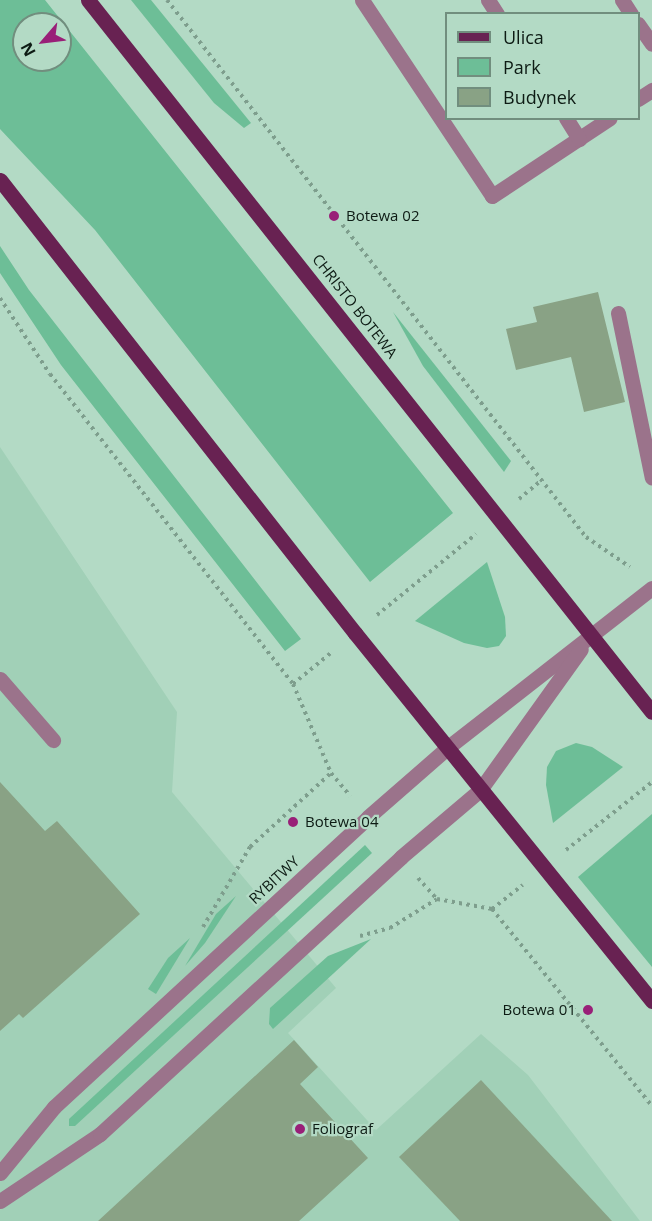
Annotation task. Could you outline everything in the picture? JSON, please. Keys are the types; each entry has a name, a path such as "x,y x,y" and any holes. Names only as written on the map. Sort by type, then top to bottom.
{"main road":[{"name":"CHRISTO BOTEWA","path":"88,0 592,635"},
{"path":"0,180 480,790 652,1001"},
{"path":"592,635 652,712"}],"street":[{"path":"362,0 492,196 607,120"},
{"path":"640,26 652,44"},
{"path":"567,120 579,139"},
{"path":"618,313 652,478"},
{"name":"RYBITWY","path":"0,1173 54,1107 447,748 652,588"},
{"path":"0,1201 100,1134 401,857 480,790 592,635"},
{"path":"0,680 53,740"}],"path":[{"path":"167,0 586,537 633,569"},
{"path":"0,298 50,374 293,684 331,773 346,791"},
{"path":"523,496 542,480"},
{"path":"391,604 472,538"},
{"path":"293,684 320,662"},
{"path":"214,907 250,847 331,773"},
{"path":"564,852 652,782"},
{"path":"416,876 437,899 492,909 652,1106"},
{"path":"492,909 524,884"},
{"path":"390,928 437,899"}],"shaded area":[{"path":"0,447 177,712 172,792 336,988 288,1033 376,1130 481,1034 528,1075 640,1221 0,1221"}],"green space":[{"path":"0,0 45,0 55,12 12,12 12,72 72,72 72,34 453,513 370,582 95,230 0,129"},
{"path":"131,0 151,0 251,123 244,128 214,103"},
{"path":"0,246 29,290 301,639 285,651 61,365 0,273"},
{"path":"393,312 511,461 504,472 423,366"},
{"path":"487,562 505,617 506,636 499,646 487,648 464,643 415,621"},
{"path":"576,743 592,747 623,767 553,823 546,785 547,767 556,751"},
{"path":"652,814 652,967 578,877"},
{"path":"365,845 372,853 75,1126 69,1126 69,1119"},
{"path":"236,896 205,943 185,966 216,914"},
{"path":"190,938 156,994 148,989 168,958"},
{"path":"371,939 273,1029 269,1024 270,1008 328,956"}],"building":[{"path":"598,292 625,402 584,412 571,357 516,370 506,329 537,322 533,307"},
{"path":"0,782 45,831 57,821 140,914 23,1018 19,1014 0,1031"},
{"path":"294,1040 318,1067 300,1084 368,1158 299,1221 98,1221"},
{"path":"481,1080 612,1221 460,1221 399,1157"}],"place":[{"name":"Botewa 02","path":"334,216"},
{"name":"Botewa 04","path":"293,822"},
{"name":"Botewa 01","path":"588,1010"},
{"name":"Foliograf","path":"300,1129"}]}
